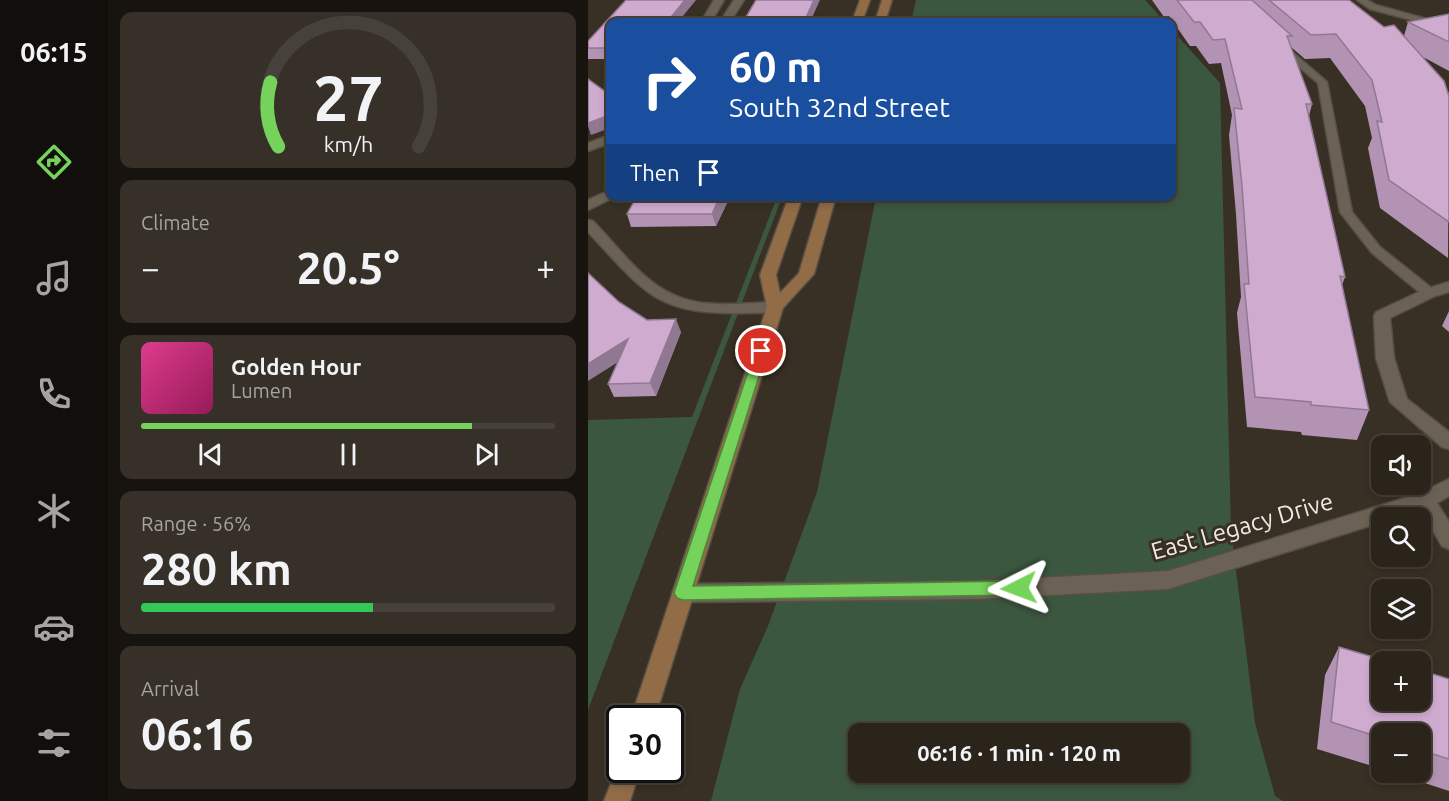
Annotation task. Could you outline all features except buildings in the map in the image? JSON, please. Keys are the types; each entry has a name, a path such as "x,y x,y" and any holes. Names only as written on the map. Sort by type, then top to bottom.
{"main road":[{"path":"858,18 865,0"},
{"path":"881,18 887,0"},
{"path":"775,307 768,275 794,201"},
{"path":"647,705 775,307 806,274 828,201"},
{"path":"617,801 623,783"}],"street":[{"path":"708,18 719,0"},
{"path":"727,18 738,0"},
{"path":"588,147 606,140"},
{"path":"588,206 606,196"},
{"path":"588,224 654,291 670,300 695,305 775,307"},
{"path":"1449,286 1382,316 1385,358 1399,402 1449,442"},
{"name":"East Legacy Drive","path":"683,593 976,590 1168,580 1425,500 1449,487"},
{"path":"1425,500 1449,540"}],"lane":[{"path":"1361,0 1373,7 1449,28"},
{"path":"1270,37 1322,82 1346,212 1376,250 1429,293"}],"green space":[{"path":"916,0 1145,0 1161,18 912,18"},
{"path":"1176,34 1220,83 1231,530 1255,723 1275,796 1283,801 711,801 740,689 768,626 817,492 875,201 1176,201"},
{"path":"775,201 780,201 588,710 588,420 692,417"}],"route":[{"path":"761,351 683,593 1019,588"}]}
